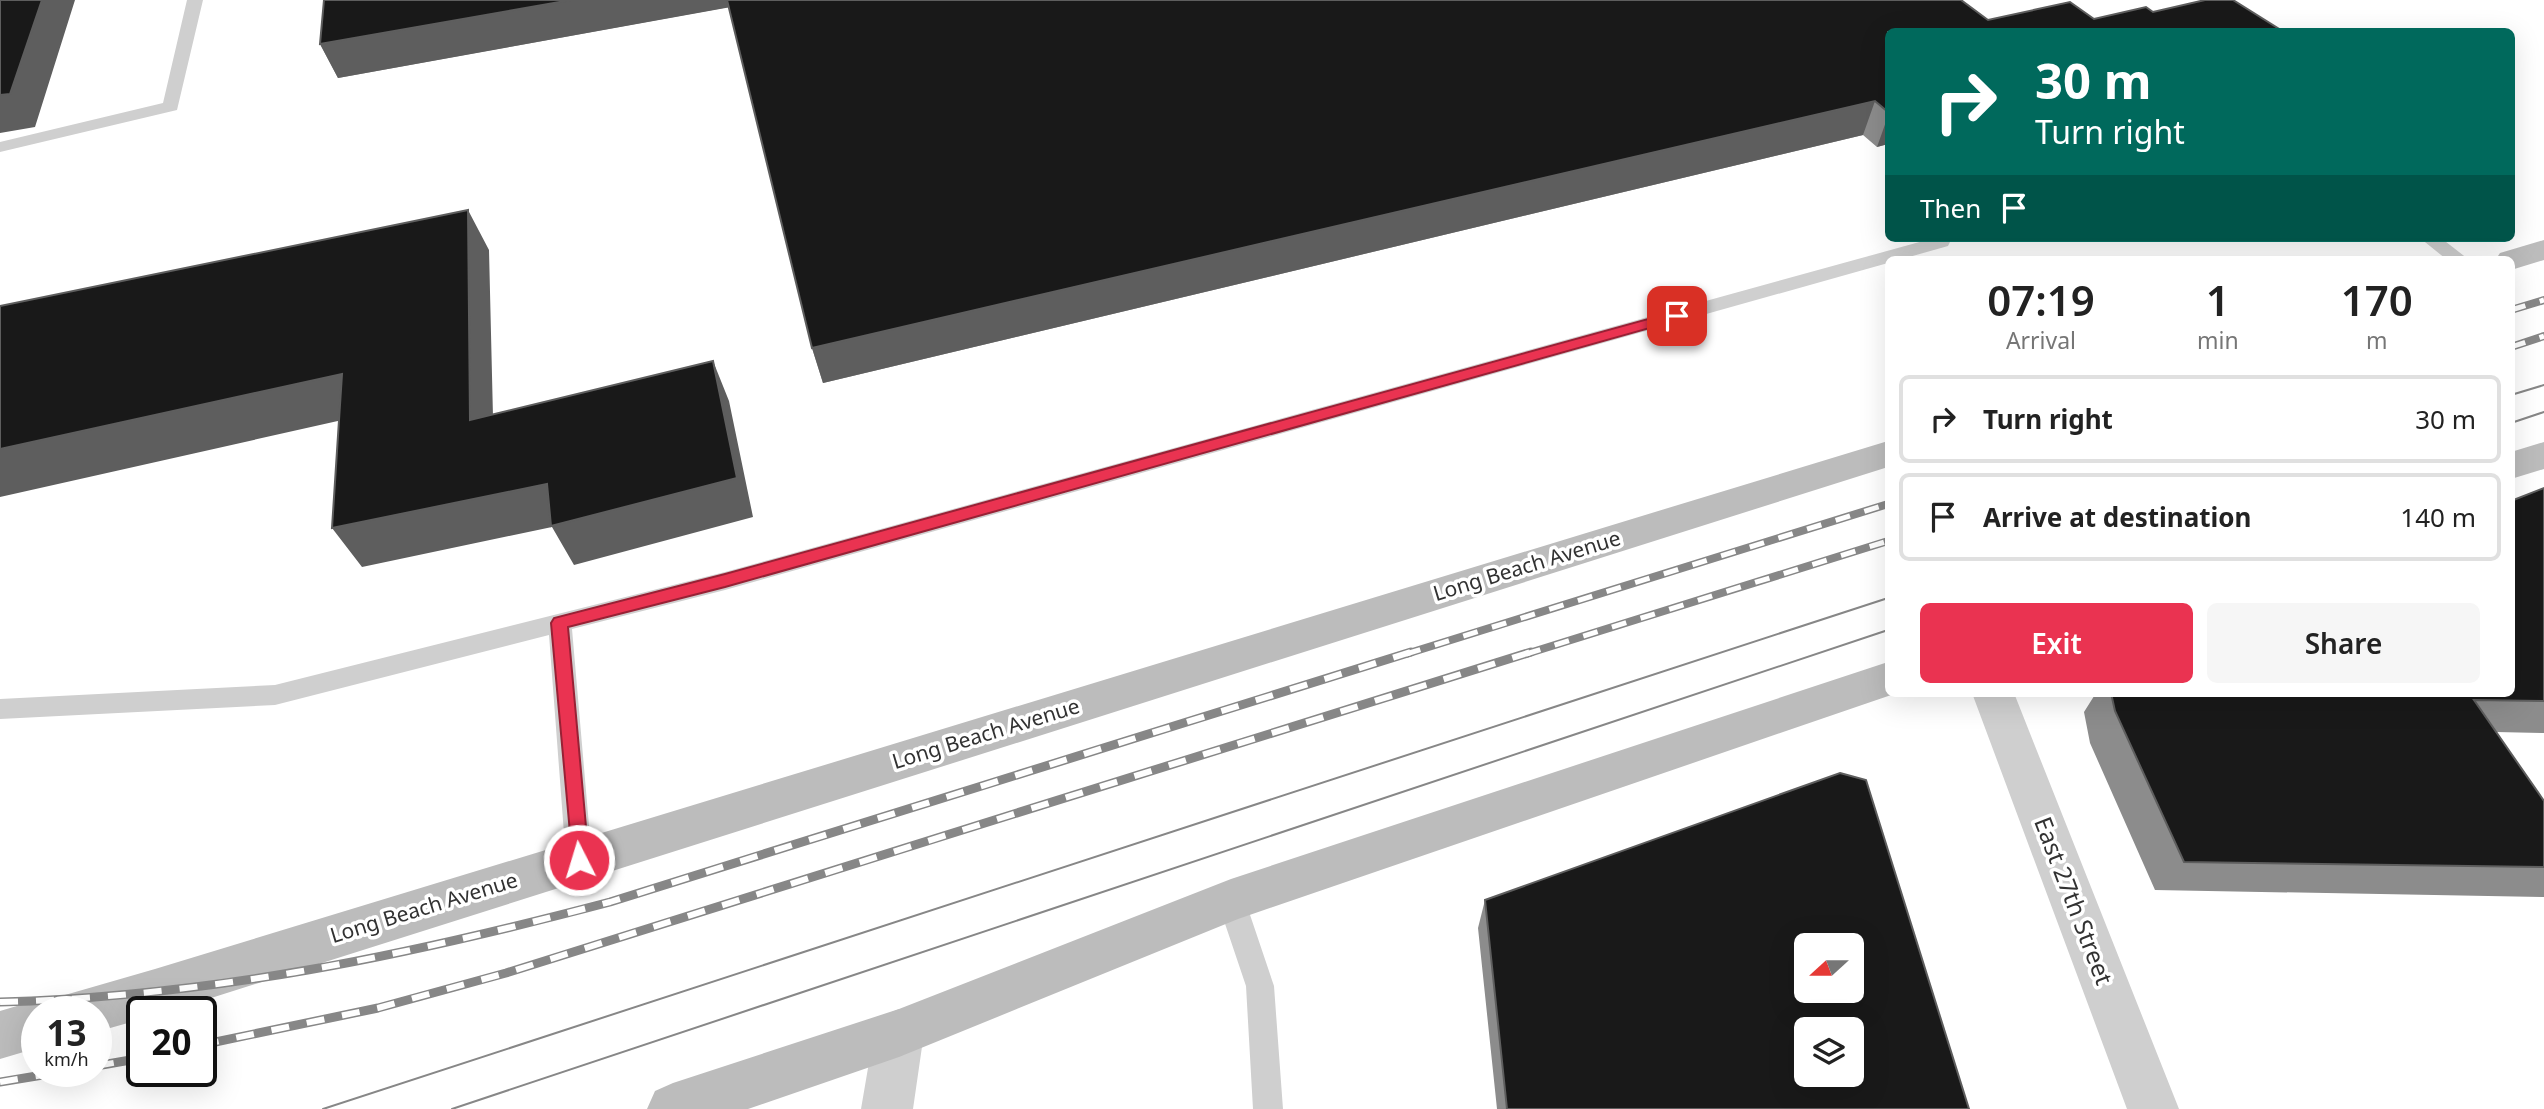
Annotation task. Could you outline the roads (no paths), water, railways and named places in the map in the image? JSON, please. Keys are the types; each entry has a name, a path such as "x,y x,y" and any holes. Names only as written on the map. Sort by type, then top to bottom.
{"main road":[{"path":"2515,259 2544,250"},
{"name":"Long Beach Avenue","path":"112,1004 1885,455"},
{"path":"2515,465 2544,455"},
{"path":"673,1109 899,1033 1231,900 1885,680"},
{"path":"0,1035 21,1029"}],"street":[{"name":"East 27th Street","path":"1995,697 2153,1109"},
{"path":"887,1109 899,1033"}],"lane":[{"path":"0,147 171,106 195,0"},
{"path":"1891,256 1941,242"},
{"path":"2435,242 2455,256"},
{"path":"0,709 275,695 738,577 1885,258"},
{"path":"559,623 579,860"},
{"path":"1231,900 1260,986 1268,1109"}],"tram line":[{"path":"2515,394 2544,385"},
{"path":"2515,422 2544,412"},
{"path":"323,1109 1885,599"},
{"path":"452,1109 1885,631"}],"railway":[{"path":"2515,309 2544,300"},
{"path":"2515,346 2544,336"},
{"path":"1406,654 1885,505"},
{"path":"1526,654 1885,542"},
{"path":"0,1002 79,998 232,982 383,956 534,922 610,902 1411,652"},
{"path":"217,1042 378,1008 506,973 1531,652"},
{"path":"112,1063 126,1061"},
{"path":"0,1082 21,1079"}]}
